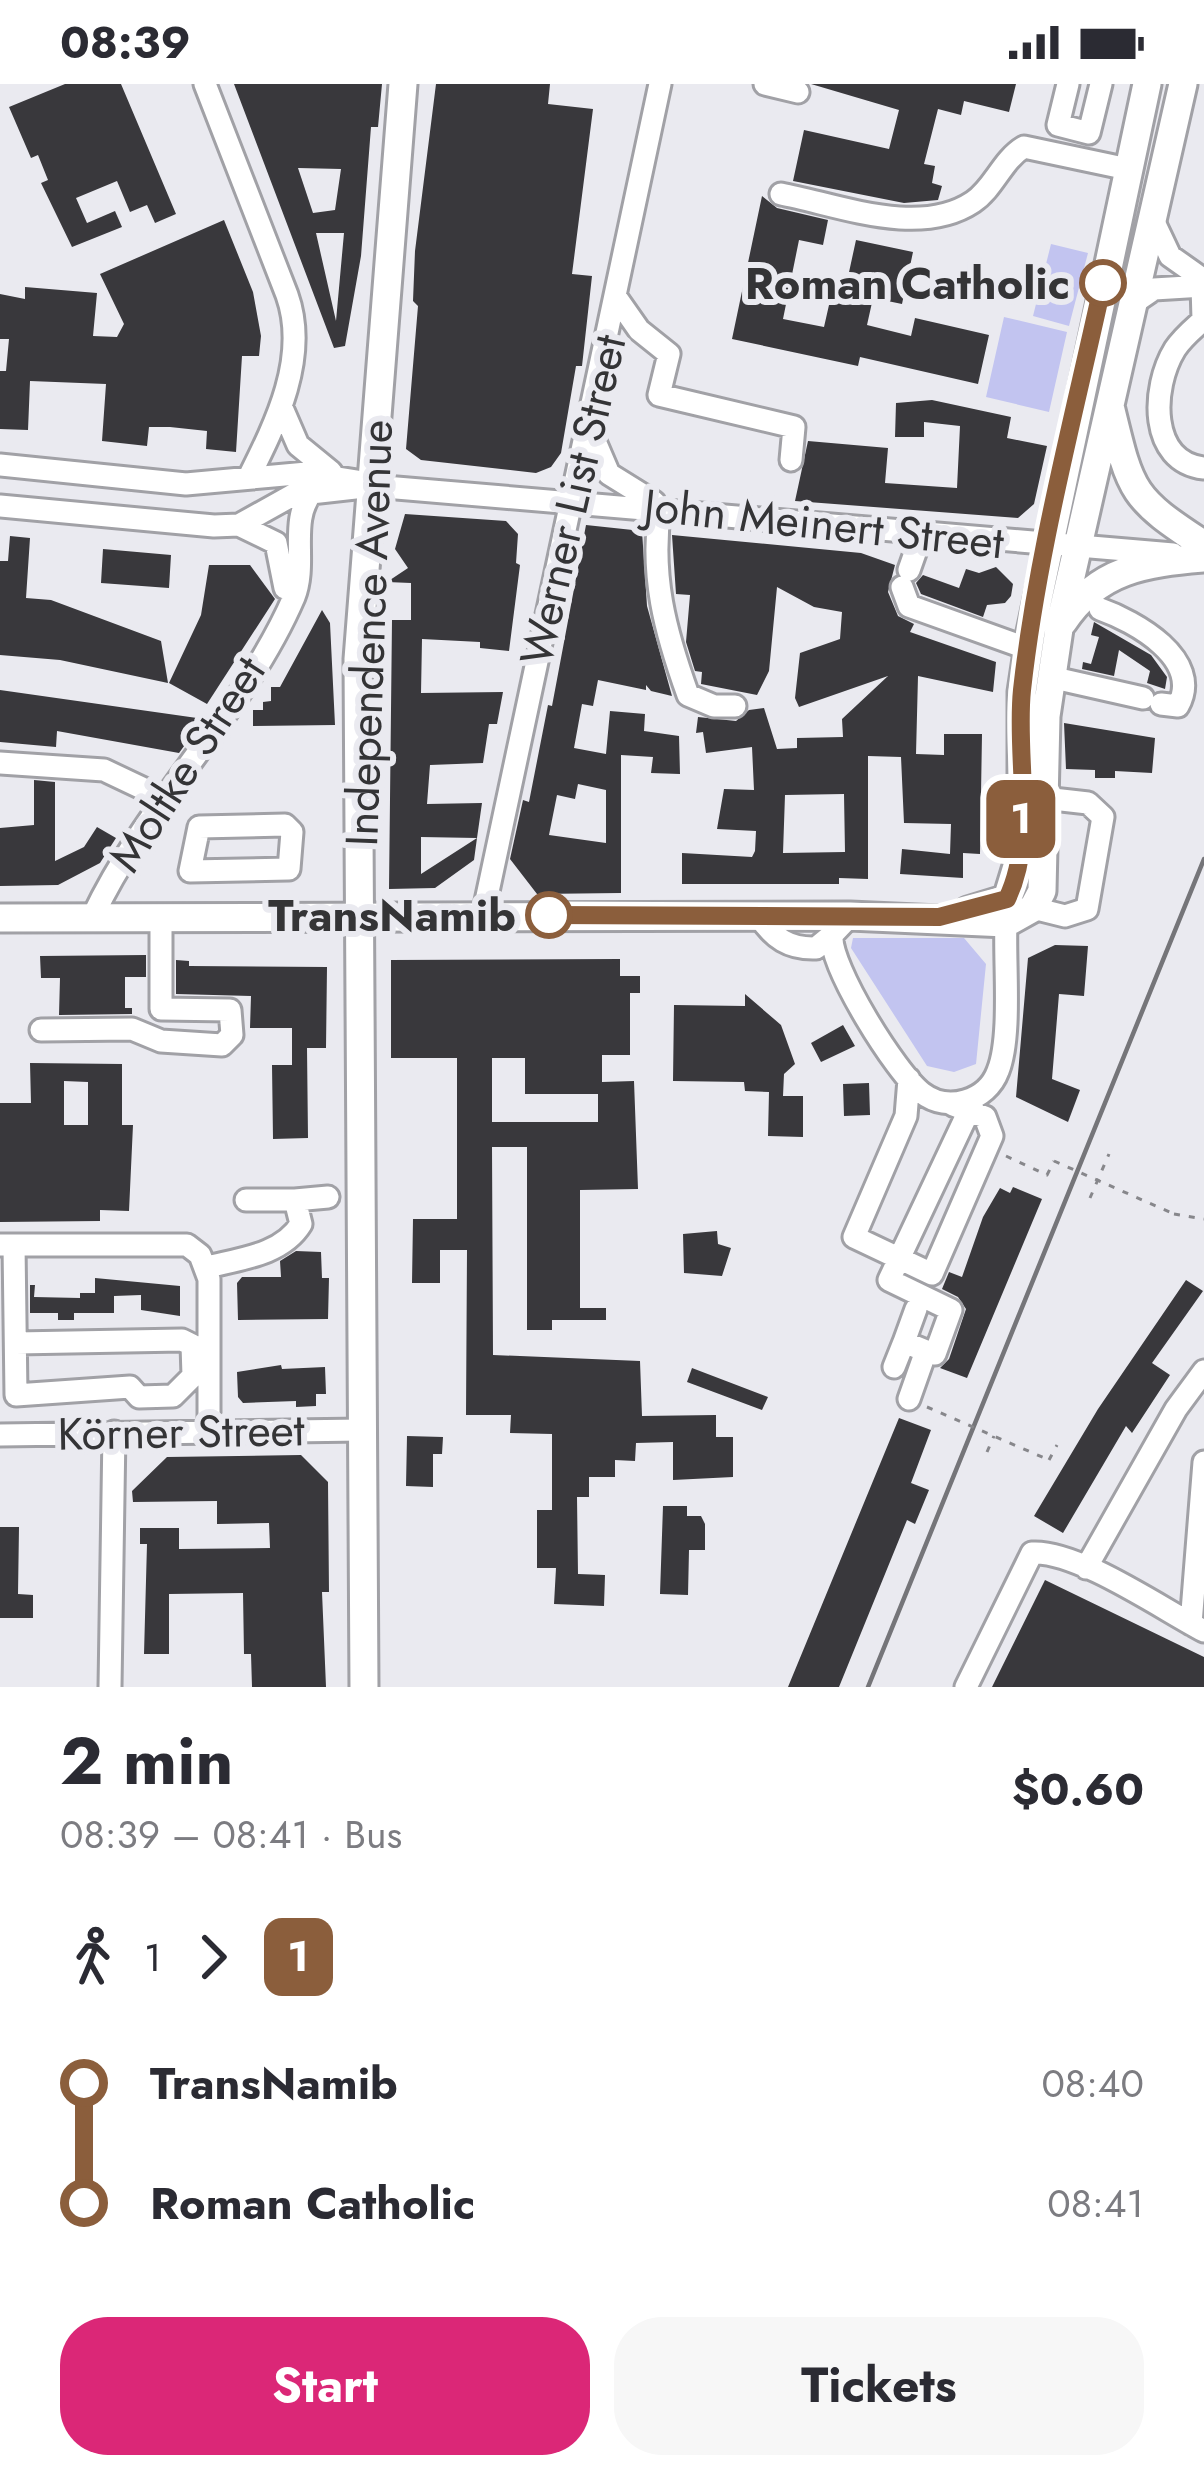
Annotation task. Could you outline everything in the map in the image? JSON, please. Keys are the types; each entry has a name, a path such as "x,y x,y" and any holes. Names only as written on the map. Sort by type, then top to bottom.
{"main road":[{"name":"Independence Avenue","path":"364,1687 358,659 404,84"},
{"path":"0,917 759,916 841,925 1033,908 1042,890 1050,677 1059,629 1061,547 1147,84"},
{"path":"1002,913 1015,884 1022,850 1021,733 1029,649 1110,406 1184,84"},
{"path":"1110,406 1128,482 1157,515 1204,545"},
{"path":"1059,629 1088,589 1112,574 1150,562 1204,557"}],"street":[{"path":"205,84 293,314 282,408 249,477"},
{"name":"Werner List Street","path":"483,915 661,84"},
{"path":"765,84 798,92"},
{"path":"1068,84 1058,125 1089,133 1101,84"},
{"path":"781,194 913,220 952,213 977,200 1024,148 1128,169"},
{"path":"1153,220 1170,256 1203,284"},
{"path":"1132,304 1154,289 1203,284"},
{"path":"1203,284 1202,320 1174,350 1159,407 1168,451 1180,464 1204,468"},
{"path":"618,300 639,330 669,354 659,395 794,427 791,460"},
{"path":"282,408 307,456 337,475"},
{"path":"588,425 609,474 663,508 653,553 662,620 688,695 701,703 735,706"},
{"name":"John Meinert Street","path":"0,465 186,484 337,475 373,486"},
{"path":"88,513 80,493 97,475"},
{"name":"John Meinert Street","path":"239,525 293,495 373,486 1204,557"},
{"name":"Moltke Street","path":"94,916 119,862 296,593 300,511 313,491"},
{"path":"0,506 239,525"},
{"name":"Moltke Street","path":"239,525 282,552 284,613"},
{"path":"922,533 906,578 909,606 1029,649"},
{"path":"1050,677 1178,706 1191,687 1191,672 1177,648 1139,623 1100,610"},
{"path":"0,763 104,770 163,798"},
{"path":"1033,908 1065,916 1087,909 1103,817 1088,803 1044,798"},
{"path":"285,825 292,832 289,869 190,872 199,827 285,825"},
{"path":"915,1346 935,1354 951,1310 889,1280 964,1103 989,1088 1002,1060 1002,913"},
{"path":"148,1033 161,1009 160,916"},
{"path":"841,925 835,965 909,1079 932,1100 964,1103 989,1122 988,1148 932,1274 854,1237 906,1116 909,1079"},
{"path":"41,1030 148,1033 161,1042 222,1045 232,1034 230,1010 161,1009"},
{"path":"246,1200 328,1197"},
{"path":"204,1261 267,1251 293,1236 301,1224 295,1200"},
{"path":"16,1343 182,1340 192,1345 193,1376 173,1396 139,1397 130,1387 21,1398 15,1390 7,1245 187,1246 204,1261 209,1429"},
{"path":"916,1309 918,1403"},
{"path":"894,1367 915,1346"},
{"path":"1086,1568 1176,1409 1204,1371"},
{"name":"Körner Street","path":"0,1435 362,1430"},
{"path":"110,1687 114,1432"},
{"path":"966,1687 1032,1553 1048,1552 1086,1568 1197,1628 1204,1462"}],"path":[{"path":"988,1148 1047,1175 1054,1161 1174,1214 1204,1219"},
{"path":"1090,1198 1108,1154"},
{"path":"918,1403 1049,1460 1057,1445"},
{"path":"987,1452 994,1436"}],"shaded area":[{"path":"1051,244 1088,253 1069,326 1033,316"},
{"path":"1004,317 1067,332 1049,412 986,397"},
{"path":"853,938 964,938 986,964 976,1064 954,1072 927,1066 851,948"}],"building":[{"path":"65,84 121,84 176,214 155,223 147,205 130,212 117,181 76,198 87,223 115,211 122,227 72,247 41,183 48,180 38,155 31,158 9,107"},
{"path":"234,84 382,84 378,127 371,127 361,256 345,346 334,348","holes":["298,168 341,169 335,210 313,213","316,233 344,233 336,321"]},
{"path":"436,84 550,84 548,104 593,109 572,274 592,276 582,366 576,366 561,453 551,467 536,473 421,460 406,449 418,306 413,301 415,251"},
{"path":"811,84 1016,84 1009,112 964,101 961,115 938,109 924,164 935,166 932,183 942,186 938,200 904,203 793,181 804,130 889,149 899,110"},
{"path":"762,196 777,208 828,220 823,245 799,240 783,319 824,327 834,283 846,286 856,240 913,252 902,304 873,298 867,325 911,336 915,318 989,335 978,384 860,357 858,366 732,339"},
{"path":"224,220 253,292 261,336 259,356 242,356 236,452 206,449 207,431 170,427 149,427 147,446 102,441 106,384 30,381 28,430 0,429 0,371 6,371 9,339 0,339 0,294 25,299 25,287 97,293 93,336 117,337 124,324 100,274"},
{"path":"932,400 1011,417 1007,438 1047,446 1034,504 1018,518 795,501 808,441 888,448 885,483 957,488 960,426 924,422 924,437 895,437 896,403"},
{"path":"405,514 506,521 518,534 516,563 520,565 509,651 480,648 480,642 422,639 421,693 503,692 497,724 489,724 483,763 430,765 427,804 482,803 474,860 435,888 389,889 392,620 411,620 411,583 387,582 408,568 395,549","holes":["421,837 477,838 421,874"]},
{"path":"586,525 642,531 647,606 672,696 646,685 646,690 598,680 593,706 582,704 574,748 606,754 610,711 645,714 644,731 679,736 680,774 651,773 653,757 621,755 621,893 537,894 510,859 523,800 529,802 548,705 552,706","holes":["578,784 606,790 606,843 549,835 557,795 575,799"]},
{"path":"672,535 861,553 895,565 888,592 898,616 914,624 910,632 996,662 993,692 918,676 916,754 944,755 944,734 982,734 980,854 963,853 963,878 900,874 902,849 950,854 951,824 904,823 901,757 868,756 868,879 839,878 839,884 682,884 682,853 752,857 755,851 756,831 717,829 724,789 754,790 752,747 706,753 703,732 696,733 698,717 736,721 749,710 764,708 777,749 797,748 797,738 843,737 842,719 888,676 799,707 795,698 800,653 840,639 842,612 814,607 777,587 769,671 757,695 701,684 702,672 695,671 686,642 690,595 676,594","holes":["844,794 845,852 783,853 785,795"]},
{"path":"10,536 30,538 26,598 51,600 161,641 168,683 60,660 0,655 0,561 8,561"},
{"path":"103,549 171,555 169,588 101,583"},
{"path":"209,565 250,565 275,599 207,704 169,683 201,615"},
{"path":"996,567 1013,584 1011,596 1005,603 987,605 983,617 921,594 916,583 923,575 959,588 966,569 979,573"},
{"path":"322,610 330,623 335,725 253,726 253,710 263,710 263,702 271,701 271,687 280,687"},
{"path":"1094,622 1151,655 1167,677 1165,689 1147,683 1150,671 1119,650 1114,676 1082,669 1083,662 1091,664 1099,637 1091,635"},
{"path":"0,690 197,718 195,731 179,753 57,731 56,747 0,742"},
{"path":"1064,723 1155,738 1152,773 1115,771 1115,778 1095,778 1095,770 1066,769"},
{"path":"34,780 55,782 55,861 84,847 97,827 116,838 100,863 58,885 0,886 0,828 34,825"},
{"path":"1055,945 1088,946 1084,996 1059,994 1052,1079 1080,1090 1068,1122 1016,1097 1028,958"},
{"path":"146,955 146,977 125,977 125,1008 132,1008 132,1014 59,1015 60,978 41,978 40,956"},
{"path":"620,959 620,976 640,976 640,993 630,993 630,1055 602,1055 602,1082 634,1081 638,1189 580,1190 580,1308 606,1308 606,1320 552,1320 552,1330 527,1330 527,1147 492,1147 493,1355 640,1361 642,1416 716,1415 716,1437 733,1437 733,1477 673,1480 673,1442 636,1443 635,1461 615,1460 615,1477 589,1477 589,1497 577,1497 578,1574 605,1575 604,1606 554,1604 556,1568 537,1568 537,1510 552,1510 552,1434 510,1433 511,1415 466,1415 467,1250 440,1250 440,1283 412,1283 413,1219 457,1219 457,1058 391,1058 391,960","holes":["492,1058 525,1058 525,1094 598,1094 598,1122 492,1122"]},
{"path":"176,960 189,961 189,966 327,967 326,1048 307,1048 308,1138 273,1139 272,1065 292,1065 292,1028 250,1028 251,996 176,994"},
{"path":"745,994 781,1025 795,1064 784,1074 783,1096 803,1096 803,1137 768,1136 769,1092 745,1091 744,1082 673,1081 674,1005 745,1006"},
{"path":"843,1025 855,1046 821,1062 811,1043"},
{"path":"30,1063 122,1064 122,1125 133,1125 129,1211 100,1210 100,1221 0,1222 0,1103 31,1103","holes":["64,1081 88,1082 88,1125 64,1125"]},
{"path":"869,1083 870,1115 844,1116 843,1084"},
{"path":"1013,1187 1042,1199 967,1378 940,1368 949,1359 966,1309 958,1297 942,1289 949,1272 962,1277 983,1217 1000,1188 1010,1193"},
{"path":"717,1231 718,1244 731,1248 722,1276 684,1273 683,1234"},
{"path":"296,1251 321,1252 322,1278 329,1278 328,1319 238,1320 237,1283 242,1277 281,1277 280,1261"},
{"path":"95,1278 180,1286 180,1316 141,1310 141,1295 114,1296 114,1313 74,1313 74,1320 58,1320 58,1313 30,1313 30,1285 35,1285 34,1297 80,1298 80,1293 95,1293"},
{"path":"1186,1280 1203,1291 1152,1363 1170,1375 1132,1433 1126,1426 1063,1533 1034,1516 1098,1409"},
{"path":"281,1365 282,1369 325,1367 326,1394 316,1394 316,1406 296,1407 296,1401 243,1403 238,1397 237,1372"},
{"path":"692,1368 768,1397 762,1410 687,1382"},
{"path":"899,1418 931,1430 911,1483 929,1490 915,1524 907,1520 839,1687 788,1687"},
{"path":"407,1436 443,1437 442,1454 433,1454 433,1487 406,1486"},
{"path":"301,1455 328,1482 329,1592 322,1592 326,1687 252,1687 251,1654 244,1654 243,1593 169,1594 169,1654 144,1654 147,1544 140,1544 140,1528 179,1528 179,1549 270,1548 269,1523 217,1524 217,1501 133,1502 132,1491 167,1457"},
{"path":"663,1506 687,1506 687,1516 701,1516 705,1524 705,1550 689,1550 688,1595 660,1594"},
{"path":"0,1527 19,1527 18,1594 33,1595 33,1618 0,1618"},
{"path":"1045,1580 1204,1657 1204,1687 992,1687"}],"railway":[{"path":"868,1687 1204,859"}],"bus line":[{"name":"1","path":"549,915 939,917 1007,899 1022,850 1022,692 1103,283"}],"place":[{"name":"Roman Catholic","path":"1103,283"},
{"name":"TransNamib","path":"549,915"}]}
